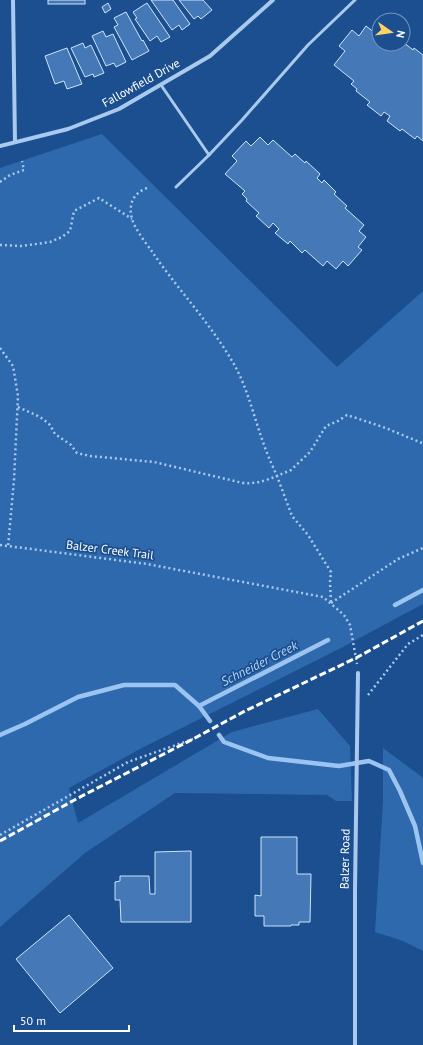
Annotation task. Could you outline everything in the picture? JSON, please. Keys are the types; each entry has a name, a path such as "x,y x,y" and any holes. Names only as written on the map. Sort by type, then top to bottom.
{"street":[{"path":"13,0 15,142"},
{"name":"Fallowfield Drive","path":"0,146 68,128 119,109 210,56 272,0"},
{"name":"Balzer Road","path":"355,1045 356,736 358,673"}],"lane":[{"path":"176,187 210,155 308,45 355,0"},
{"path":"161,85 210,155"}],"path":[{"path":"0,182 10,175 24,170 22,161"},
{"path":"147,188 140,190 132,201 132,219 163,267 205,321 235,366 251,403 264,443 292,516 308,535 332,572 330,582 331,604"},
{"path":"0,245 22,246 50,242 62,237 70,230 74,211 99,198 132,219"},
{"path":"0,348 13,366 18,396 14,480 8,547 0,545"},
{"path":"18,407 36,415 50,425 55,434 71,446 77,453 90,456 154,462 252,484 292,470 310,452 326,426 347,415 402,434 422,443"},
{"name":"Balzer Creek Trail","path":"8,547 147,564 324,597 344,615 350,625 358,673"},
{"path":"331,604 398,559 423,548"},
{"path":"357,710 408,644 423,635"},
{"path":"0,835 128,762 193,740"}],"shaded area":[{"path":"102,134 337,367 423,291 423,604 339,649 140,749 69,788 78,823 232,732 318,709 350,746 352,801 336,801 327,795 175,793 85,853 0,927 0,168"},
{"path":"383,748 423,779 423,951 403,941 375,932 383,801"}],"building":[{"path":"48,0 85,0 85,4 48,4"},
{"path":"151,0 173,0 190,24 182,30 179,25 172,30"},
{"path":"179,0 203,0 212,10 201,19 198,16 194,19"},
{"path":"108,3 111,9 105,13 102,7"},
{"path":"147,3 170,37 161,42 157,36 150,41 135,19 137,18 133,12"},
{"path":"126,12 149,51 132,60 114,27 118,25 114,18"},
{"path":"366,26 371,30 371,52 411,52 411,48 413,50 414,48 423,55 423,141 417,136 415,139 402,129 400,131 387,121 390,116 384,112 381,116 367,105 370,102 356,91 357,89 351,84 354,81 334,65 345,51 339,46 352,30 359,36"},
{"path":"103,31 106,37 113,34 126,62 116,67 114,63 106,66 92,36"},
{"path":"83,43 85,48 91,45 104,73 94,77 93,74 85,77 71,48"},
{"path":"67,48 82,84 67,89 64,81 55,84 45,56"},
{"path":"260,137 268,145 273,140 292,157 295,154 305,163 306,161 320,174 317,178 322,183 324,180 336,192 334,194 347,206 345,208 364,225 359,231 366,237 358,247 362,250 348,266 343,261 336,269 327,261 323,266 305,250 302,253 290,241 288,244 275,233 279,229 273,223 269,228 256,216 259,213 246,201 247,199 242,194 245,191 225,174 237,161 232,156 246,141 251,146"},
{"path":"261,837 297,837 297,874 311,874 310,922 299,922 299,925 291,926 264,926 264,916 255,916 255,895 261,896"},
{"path":"191,851 191,922 121,922 120,900 115,900 115,882 120,881 120,876 149,876 150,894 155,894 155,852"},
{"path":"69,915 113,968 60,1013 16,959"}],"waterway":[{"name":"Schneider Creek","path":"395,605 423,590"},
{"name":"Schneider Creek","path":"199,706 328,640"},
{"name":"Schneider Creek","path":"0,735 78,697 124,685 175,685 199,706 210,721"},
{"name":"Schneider Creek","path":"219,735 224,742 268,758 339,766 369,761 389,770 415,826 423,863"}],"railway":[{"path":"0,841 78,798 245,711 356,658 423,621"}]}
